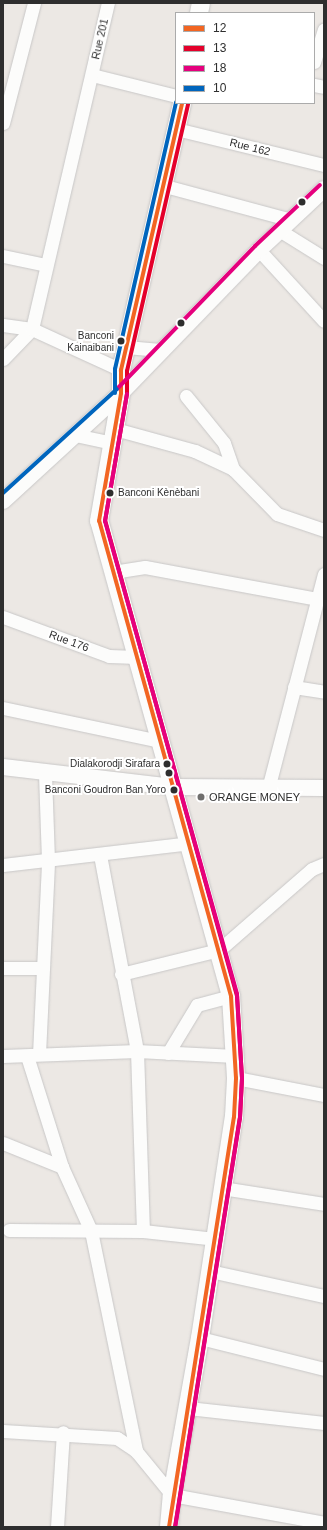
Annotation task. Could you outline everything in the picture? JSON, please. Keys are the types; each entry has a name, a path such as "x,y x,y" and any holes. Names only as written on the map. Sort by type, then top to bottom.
{"main road":[{"path":"170,1527 172,1495 200,1338 234,1117 236,1078 231,996 191,843 173,787 99,521 121,393 121,370 165,186 182,104"}],"street":[{"path":"3,123 6,100 34,3"},
{"name":"Rue 201","path":"32,329 108,3"},
{"path":"315,55 317,42 324,29"},
{"path":"92,75 175,96"},
{"name":"Rue 162","path":"176,129 324,165"},
{"path":"165,186 292,220"},
{"path":"3,501 121,393 259,250 324,189"},
{"path":"279,230 324,258"},
{"path":"259,250 324,321"},
{"path":"3,256 46,265"},
{"path":"3,325 32,329 121,370"},
{"path":"3,359 32,329"},
{"path":"126,347 163,350"},
{"path":"186,396 224,443 233,468"},
{"path":"75,435 114,436 195,451 233,468 277,514 324,530"},
{"path":"113,572 145,567 319,605"},
{"path":"269,785 294,687 319,605 324,574"},
{"name":"Rue 176","path":"3,617 108,656 137,657"},
{"path":"294,687 324,692"},
{"path":"3,708 160,741"},
{"path":"3,767 173,787 269,785 324,788"},
{"path":"45,772 48,860 42,968 33,1055 62,1167 91,1231 136,1451"},
{"path":"3,865 100,855 191,843"},
{"path":"100,855 121,974 137,1051 143,1231"},
{"path":"121,974 219,950 312,869 324,864"},
{"path":"3,968 42,968"},
{"path":"168,1052 197,1005 231,996"},
{"path":"3,1056 137,1051 235,1056"},
{"path":"236,1078 324,1095"},
{"path":"3,1144 62,1167"},
{"path":"222,1188 324,1204"},
{"path":"9,1230 143,1231 215,1239"},
{"path":"210,1271 324,1296"},
{"path":"200,1338 324,1369"},
{"path":"188,1408 324,1423"},
{"path":"3,1430 63,1432 117,1438 136,1451 172,1495 324,1523"},
{"path":"57,1527 63,1432"}],"transit line":[{"name":"10","path":"115,393 115,369 176,104"},
{"name":"12","path":"169,1527 234,1117 236,1078 231,996 99,521 121,393 121,370 182,104"},
{"name":"13","path":"175,1527 240,1118 242,1078 237,996 105,521 127,394 127,371 188,104"},
{"name":"18","path":"117,389 255,246 320,185"},
{"name":"10","path":"3,493 117,389"},
{"name":"18","path":"127,394 105,521 237,994 242,1078 240,1118 175,1527"}],"place":[{"name":"Banconi Kainaibani","path":"121,341"},
{"name":"Banconi Kènèbani","path":"110,493"},
{"name":"Dialakorodji Sirafara","path":"167,764"},
{"name":"Banconi Goudron Ban Yoro","path":"174,790"},
{"name":"ORANGE MONEY","path":"201,797"}]}
